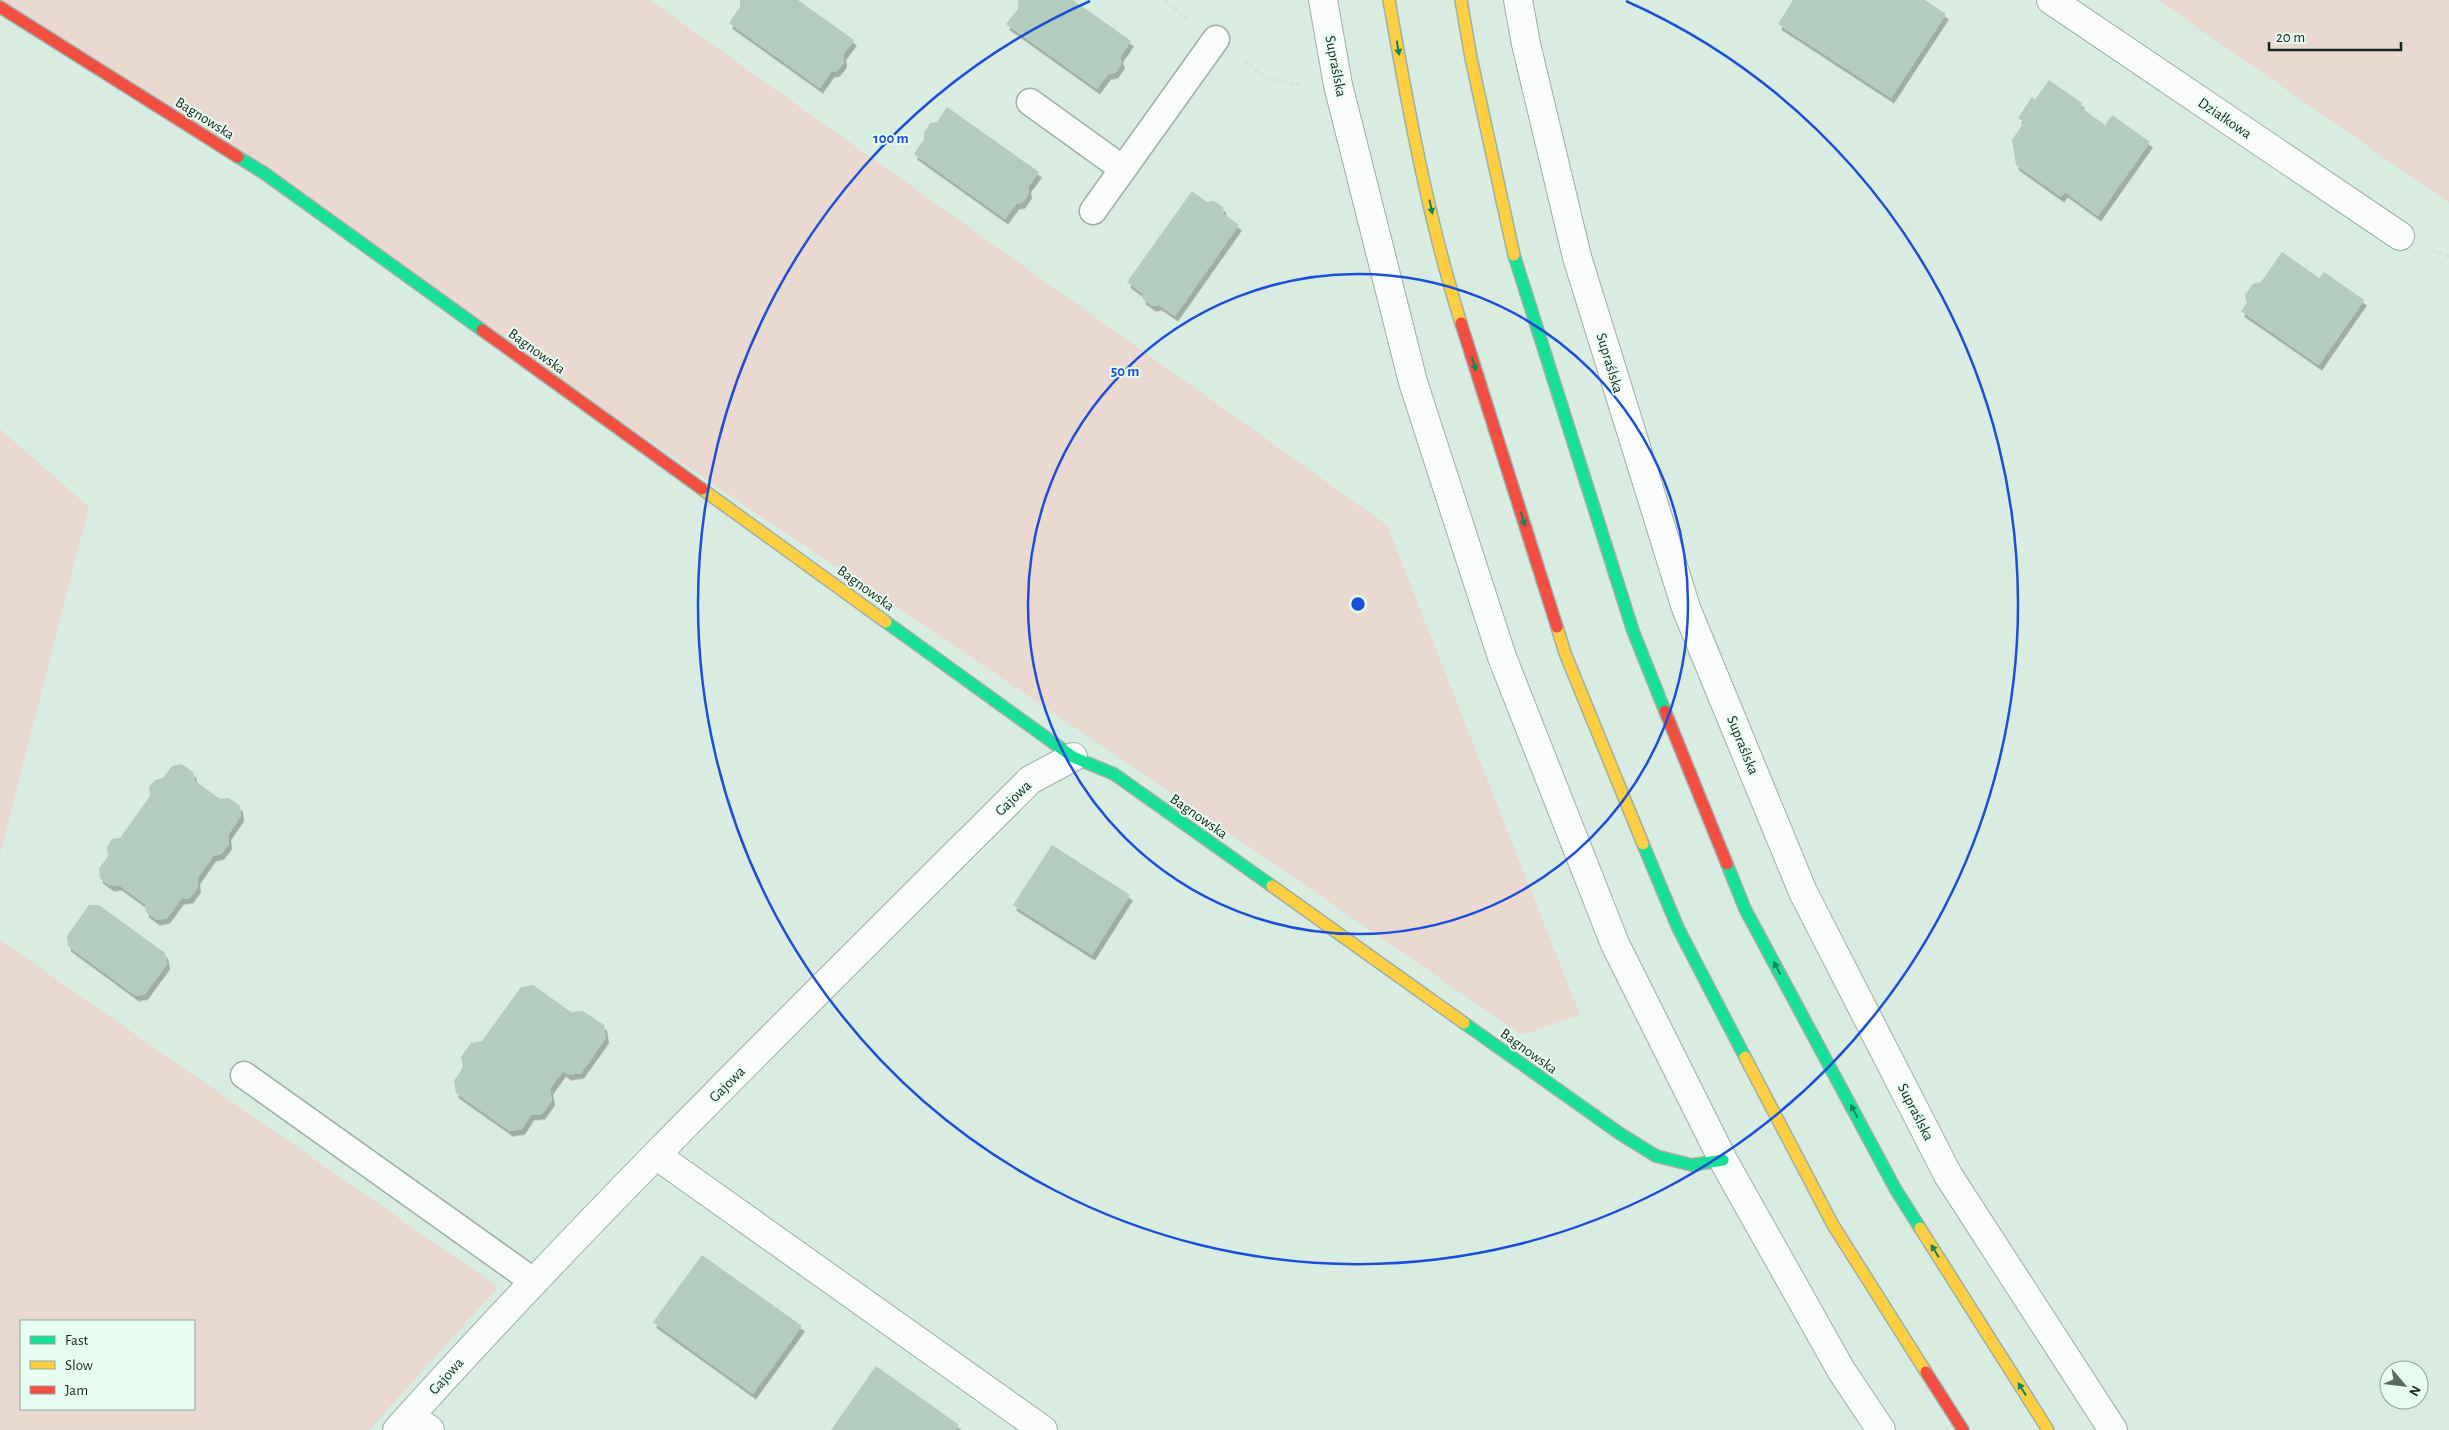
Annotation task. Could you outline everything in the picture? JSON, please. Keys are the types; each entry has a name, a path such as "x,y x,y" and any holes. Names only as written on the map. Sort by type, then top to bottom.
{"main road":[{"path":"1389,0 1402,75 1446,274 1565,653 1678,928 1833,1225 1963,1430"},
{"path":"1460,0 1515,259 1633,630 1745,909 1896,1190 2048,1430"},
{"name":"Bagnowska","path":"0,7 264,173 1073,756 1114,774 1618,1133 1656,1156 1692,1165 1723,1160"}],"street":[{"name":"Supraślska","path":"1323,0 1338,85 1413,382 1502,658 1615,944 1723,1160 1841,1370 1881,1430"},
{"name":"Supraślska","path":"1518,0 1526,44 1576,257 1686,608 1803,892 1948,1175 2113,1430"},
{"name":"Działkowa","path":"2051,0 2400,236"},
{"name":"Gajowa","path":"412,1425 533,1281 656,1155 1030,780 1073,756"},
{"path":"656,1155 1043,1430"}],"lane":[{"path":"1094,211 1216,40"},
{"path":"1030,102 1123,169"},
{"path":"244,1075 533,1281"}],"shaded area":[{"path":"0,0 650,0 1387,525 1580,1015 1522,1035 1110,751 0,5"},
{"path":"2158,0 2449,0 2449,203"},
{"path":"0,429 89,507 0,854"},
{"path":"0,940 498,1287 369,1430 0,1430"}],"building":[{"path":"740,0 798,0 854,40 843,55 844,62 837,71 831,72 820,88 729,23 740,7"},
{"path":"1018,0 1073,0 1131,41 1120,57 1122,63 1115,73 1108,74 1097,89 1006,24 1018,9"},
{"path":"1793,0 1925,0 1946,14 1891,98 1778,24"},
{"path":"2049,80 2082,103 2080,107 2105,125 2112,115 2150,142 2098,216 2065,192 2061,197 2016,165 2012,140 2024,122 2018,118 2032,97 2035,100"},
{"path":"947,107 1039,172 1028,187 1029,193 1022,203 1016,204 1005,219 914,154 924,139 924,133 930,123 937,122"},
{"path":"1192,191 1207,202 1214,201 1223,207 1224,214 1239,225 1175,316 1159,305 1153,306 1143,299 1142,293 1127,282"},
{"path":"2282,252 2319,278 2324,272 2364,300 2319,365 2241,311 2247,303 2245,295 2253,284 2261,282"},
{"path":"182,764 193,772 195,781 220,799 229,798 240,806 241,816 228,835 229,844 221,854 213,856 197,879 198,887 190,898 181,899 167,918 157,920 146,912 145,904 119,885 111,886 100,878 99,869 108,856 107,847 112,839 120,838 150,796 149,787 155,780 163,778 172,766"},
{"path":"1052,845 1130,895 1092,955 1013,905"},
{"path":"89,905 99,905 165,953 167,964 145,994 136,996 68,946 67,936"},
{"path":"533,985 571,1012 583,1011 604,1025 606,1038 581,1073 568,1075 563,1071 550,1089 552,1100 542,1114 531,1115 522,1129 510,1131 456,1093 454,1081 463,1067 461,1057 471,1043 482,1041 521,987"},
{"path":"702,1255 802,1326 753,1394 653,1322"},
{"path":"876,1366 959,1425 955,1430 831,1430"}],"traffic: fast":[{"path":"238,157 264,173 482,330"},
{"path":"1514,255 1633,631 1665,711"},
{"path":"886,622 1073,757 1114,774 1272,886"},
{"path":"1643,844 1678,928 1745,1057"},
{"path":"1727,864 1745,909 1896,1190 1920,1228"},
{"path":"1464,1023 1619,1133 1656,1156 1692,1165 1723,1160"}],"traffic: slow":[{"path":"1389,0 1411,122 1429,203 1461,323"},
{"path":"1461,0 1471,58 1514,255"},
{"path":"702,489 886,622"},
{"path":"1557,627 1565,653 1643,844"},
{"path":"1272,886 1464,1023"},
{"path":"1745,1057 1833,1225 1926,1372"},
{"path":"1920,1228 2048,1430"}],"traffic: jam":[{"path":"0,7 238,157"},
{"path":"1461,323 1557,627"},
{"path":"482,330 702,489"},
{"path":"1665,711 1727,864"},
{"path":"1926,1372 1963,1430"}]}
